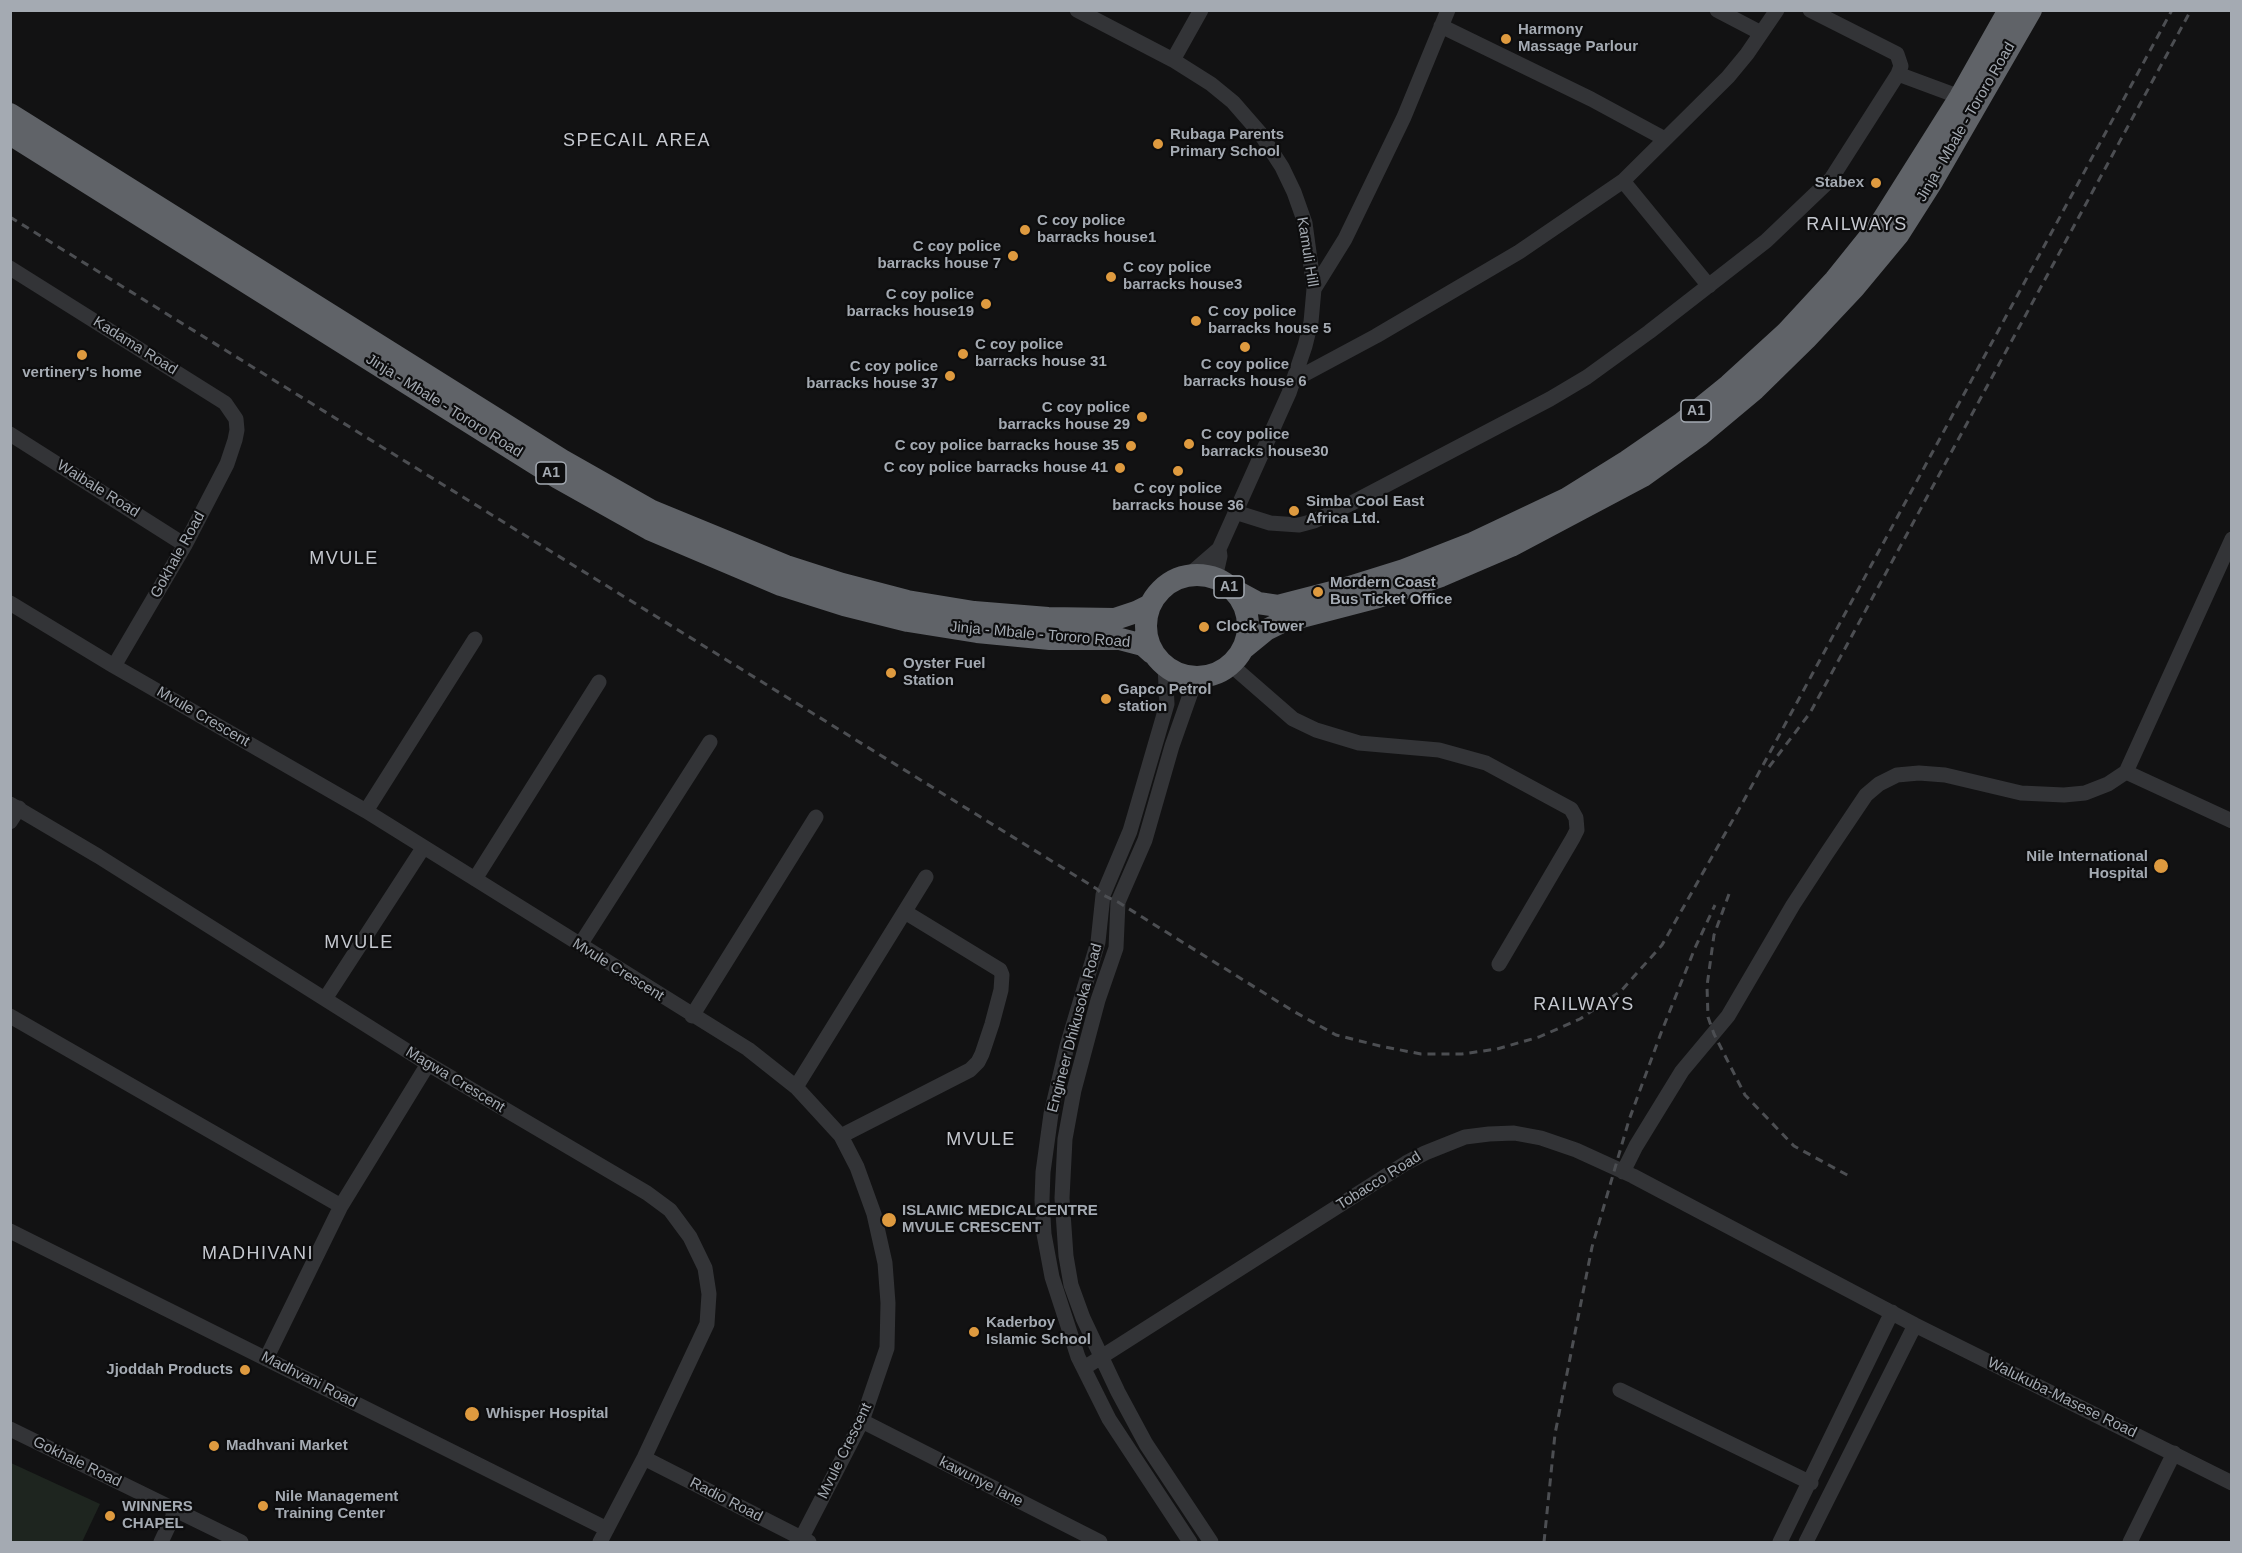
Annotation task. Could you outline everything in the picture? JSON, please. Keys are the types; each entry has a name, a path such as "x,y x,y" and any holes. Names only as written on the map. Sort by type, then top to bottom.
{"highway":[{"name":"Jinja - Mbale - Tororo Road","path":"1234,590 1258,603 1278,606 1404,570 1519,523 1566,499 1682,423 1730,385 1786,333 1835,280 1880,224 1960,98 2009,10"},
{"name":"Jinja - Mbale - Tororo Road","path":"1238,657 1266,630 1282,622 1378,597 1441,576 1511,546 1643,476 1700,435 1755,389 1806,339 1854,288 1898,235 1934,180 2031,10"},
{"name":"Jinja - Mbale - Tororo Road","path":"10,114 562,460 652,511 786,566 907,601 974,612 1048,618 1104,619 1115,619 1150,605"},
{"name":"Jinja - Mbale - Tororo Road","path":"10,134 558,478 649,529 781,585 855,608 908,621 977,632 1050,639 1120,639 1143,645 1159,660"},
{"name":"A1","path":"1150,605 1159,591 1173,580 1189,575 1202,575 1215,578 1234,590 1247,612 1249,630 1238,657 1221,672 1196,678 1180,675 1159,660"},
{"path":"1150,605 1145,621 1146,637 1159,660"}],"street":[{"name":"Kamuli Hill","path":"1077,10 1173,60 1211,84 1233,102 1260,133 1282,167 1305,223 1314,289 1311,322 1294,380 1219,549 1189,575"},
{"path":"1173,60 1201,10"},
{"path":"1314,289 1350,229 1404,117 1448,10"},
{"path":"1717,10 1761,33"},
{"path":"1294,380 1376,336 1519,252 1623,181 1728,77 1748,54 1777,10"},
{"path":"1235,512 1270,523 1299,525 1314,521 1348,505 1550,399 1587,377 1766,241 1830,179 1901,66 1897,54 1810,10"},
{"path":"1441,26 1591,99 1665,139"},
{"path":"1898,74 1960,98"},
{"path":"1623,181 1708,286"},
{"name":"Kadama Road","path":"10,268 225,403 236,419 235,440"},
{"name":"Waibale Road","path":"10,434 185,545"},
{"name":"Gokhale Road","path":"114,666 185,545 227,464 235,440"},
{"path":"1623,1172 1636,1146 1682,1071 1728,1016 1819,866 1866,795 1879,784 1897,775 1919,773 1945,775 2021,793 2064,795 2085,793 2108,784 2126,772 2232,539"},
{"name":"Kamuli Hill","path":"1215,578 1220,556 1219,549"},
{"name":"Mvule Crescent","path":"10,603 366,812 748,1049 796,1087 841,1136 857,1167 874,1214 885,1263 888,1303 887,1348 862,1421 805,1541"},
{"path":"366,812 475,639"},
{"path":"1238,657 1293,718 1316,730 1359,743 1439,750 1486,763 1570,809 1576,818 1577,830 1574,838 1499,964"},
{"name":"Engineer Dhikusoka Road","path":"1159,660 1167,704 1130,831 1103,895 1098,942 1067,1046 1046,1141 1043,1172 1044,1234 1052,1277 1064,1319 1084,1368 1109,1419 1190,1542"},
{"name":"Engineer Dhikusoka Road","path":"1196,678 1172,746 1145,840 1118,902 1116,948 1098,1000 1074,1090 1065,1139 1062,1198 1066,1256 1071,1285 1079,1307 1118,1392 1146,1444 1211,1542"},
{"path":"475,879 599,682"},
{"path":"580,945 710,742"},
{"path":"2126,772 2232,821"},
{"name":"Magwa Crescent","path":"13,811 326,999 428,1064 646,1193 670,1210 690,1237 705,1268 709,1294 707,1324 644,1458 603,1536"},
{"path":"692,1016 816,817"},
{"path":"326,999 423,848"},
{"path":"796,1087 926,877"},
{"path":"841,1136 970,1070 978,1062 992,1024 1001,990 1000,970 905,912"},
{"path":"10,1016 341,1206"},
{"path":"266,1359 341,1206 428,1064"},
{"name":"Tobacco Road","path":"1084,1368 1101,1355 1406,1163 1465,1137 1489,1134 1515,1134 1541,1138 1576,1150 1623,1172 1892,1312"},
{"name":"Madhvani Road","path":"10,1231 266,1359 603,1536"},
{"path":"1780,1542 1811,1483 1892,1312"},
{"name":"Walukuba-Masese Road","path":"1892,1312 2232,1483"},
{"path":"1806,1542 1915,1325"},
{"path":"1620,1390 1811,1483"},
{"name":"kawunye lane","path":"862,1421 1100,1542"},
{"name":"Gokhale Road","path":"10,1429 241,1542"},
{"path":"1828,1446 1848,1457"},
{"path":"2130,1542 2174,1453"},
{"name":"Radio Road","path":"644,1458 805,1541"},
{"path":"161,1542 176,1510"},
{"path":"1793,1517 1814,1527"}],"shaded area":[{"path":"11,1463 100,1504 82,1542 11,1542"}],"railway":[{"path":"10,217 1293,1011 1336,1035 1421,1054 1462,1054 1497,1049 1539,1037 1580,1019 1621,991 1662,945 1743,802 2172,10"},
{"path":"1769,767 1810,713 2191,10"},
{"path":"1729,894 1714,935 1707,986 1708,1017 1714,1034 1745,1095 1794,1146 1849,1176"},
{"path":"1544,1542 1555,1434 1592,1247 1629,1120 1661,1033 1715,905"}],"place":[{"name":"Harmony Massage Parlour","path":"1506,39"},
{"name":"Rubaga Parents Primary School","path":"1158,144"},
{"name":"Stabex","path":"1876,183"},
{"name":"C coy police barracks house1","path":"1025,230"},
{"name":"C coy police barracks house 7","path":"1013,256"},
{"name":"C coy police barracks house3","path":"1111,277"},
{"name":"C coy police barracks house19","path":"986,304"},
{"name":"C coy police barracks house 5","path":"1196,321"},
{"name":"C coy police barracks house 6","path":"1245,347"},
{"name":"C coy police barracks house 31","path":"963,354"},
{"name":"vertinery's home","path":"82,355"},
{"name":"C coy police barracks house 37","path":"950,376"},
{"name":"C coy police barracks house 29","path":"1142,417"},
{"name":"C coy police barracks house30","path":"1189,444"},
{"name":"C coy police barracks house 35","path":"1131,446"},
{"name":"C coy police barracks house 41","path":"1120,468"},
{"name":"C coy police barracks house 36","path":"1178,471"},
{"name":"Simba Cool East Africa Ltd.","path":"1294,511"},
{"name":"Mordern Coast Bus Ticket Office","path":"1318,592"},
{"name":"Clock Tower","path":"1204,627"},
{"name":"Oyster Fuel Station","path":"891,673"},
{"name":"Gapco Petrol station","path":"1106,699"},
{"name":"Nile International Hospital","path":"2161,866"},
{"name":"ISLAMIC MEDICALCENTRE MVULE CRESCENT","path":"889,1220"},
{"name":"Kaderboy Islamic School","path":"974,1332"},
{"name":"Jjoddah Products","path":"245,1370"},
{"name":"Whisper Hospital","path":"472,1414"},
{"name":"Madhvani Market","path":"214,1446"},
{"name":"Nile Management Training Center","path":"263,1506"},
{"name":"WINNERS CHAPEL","path":"110,1516"}],"district":[{"name":"SPECAIL AREA","path":"637,141"},
{"name":"RAILWAYS","path":"1857,225"},
{"name":"MVULE","path":"344,559"},
{"name":"MVULE","path":"359,943"},
{"name":"RAILWAYS","path":"1584,1005"},
{"name":"MVULE","path":"981,1140"},
{"name":"MADHIVANI","path":"258,1254"}]}
